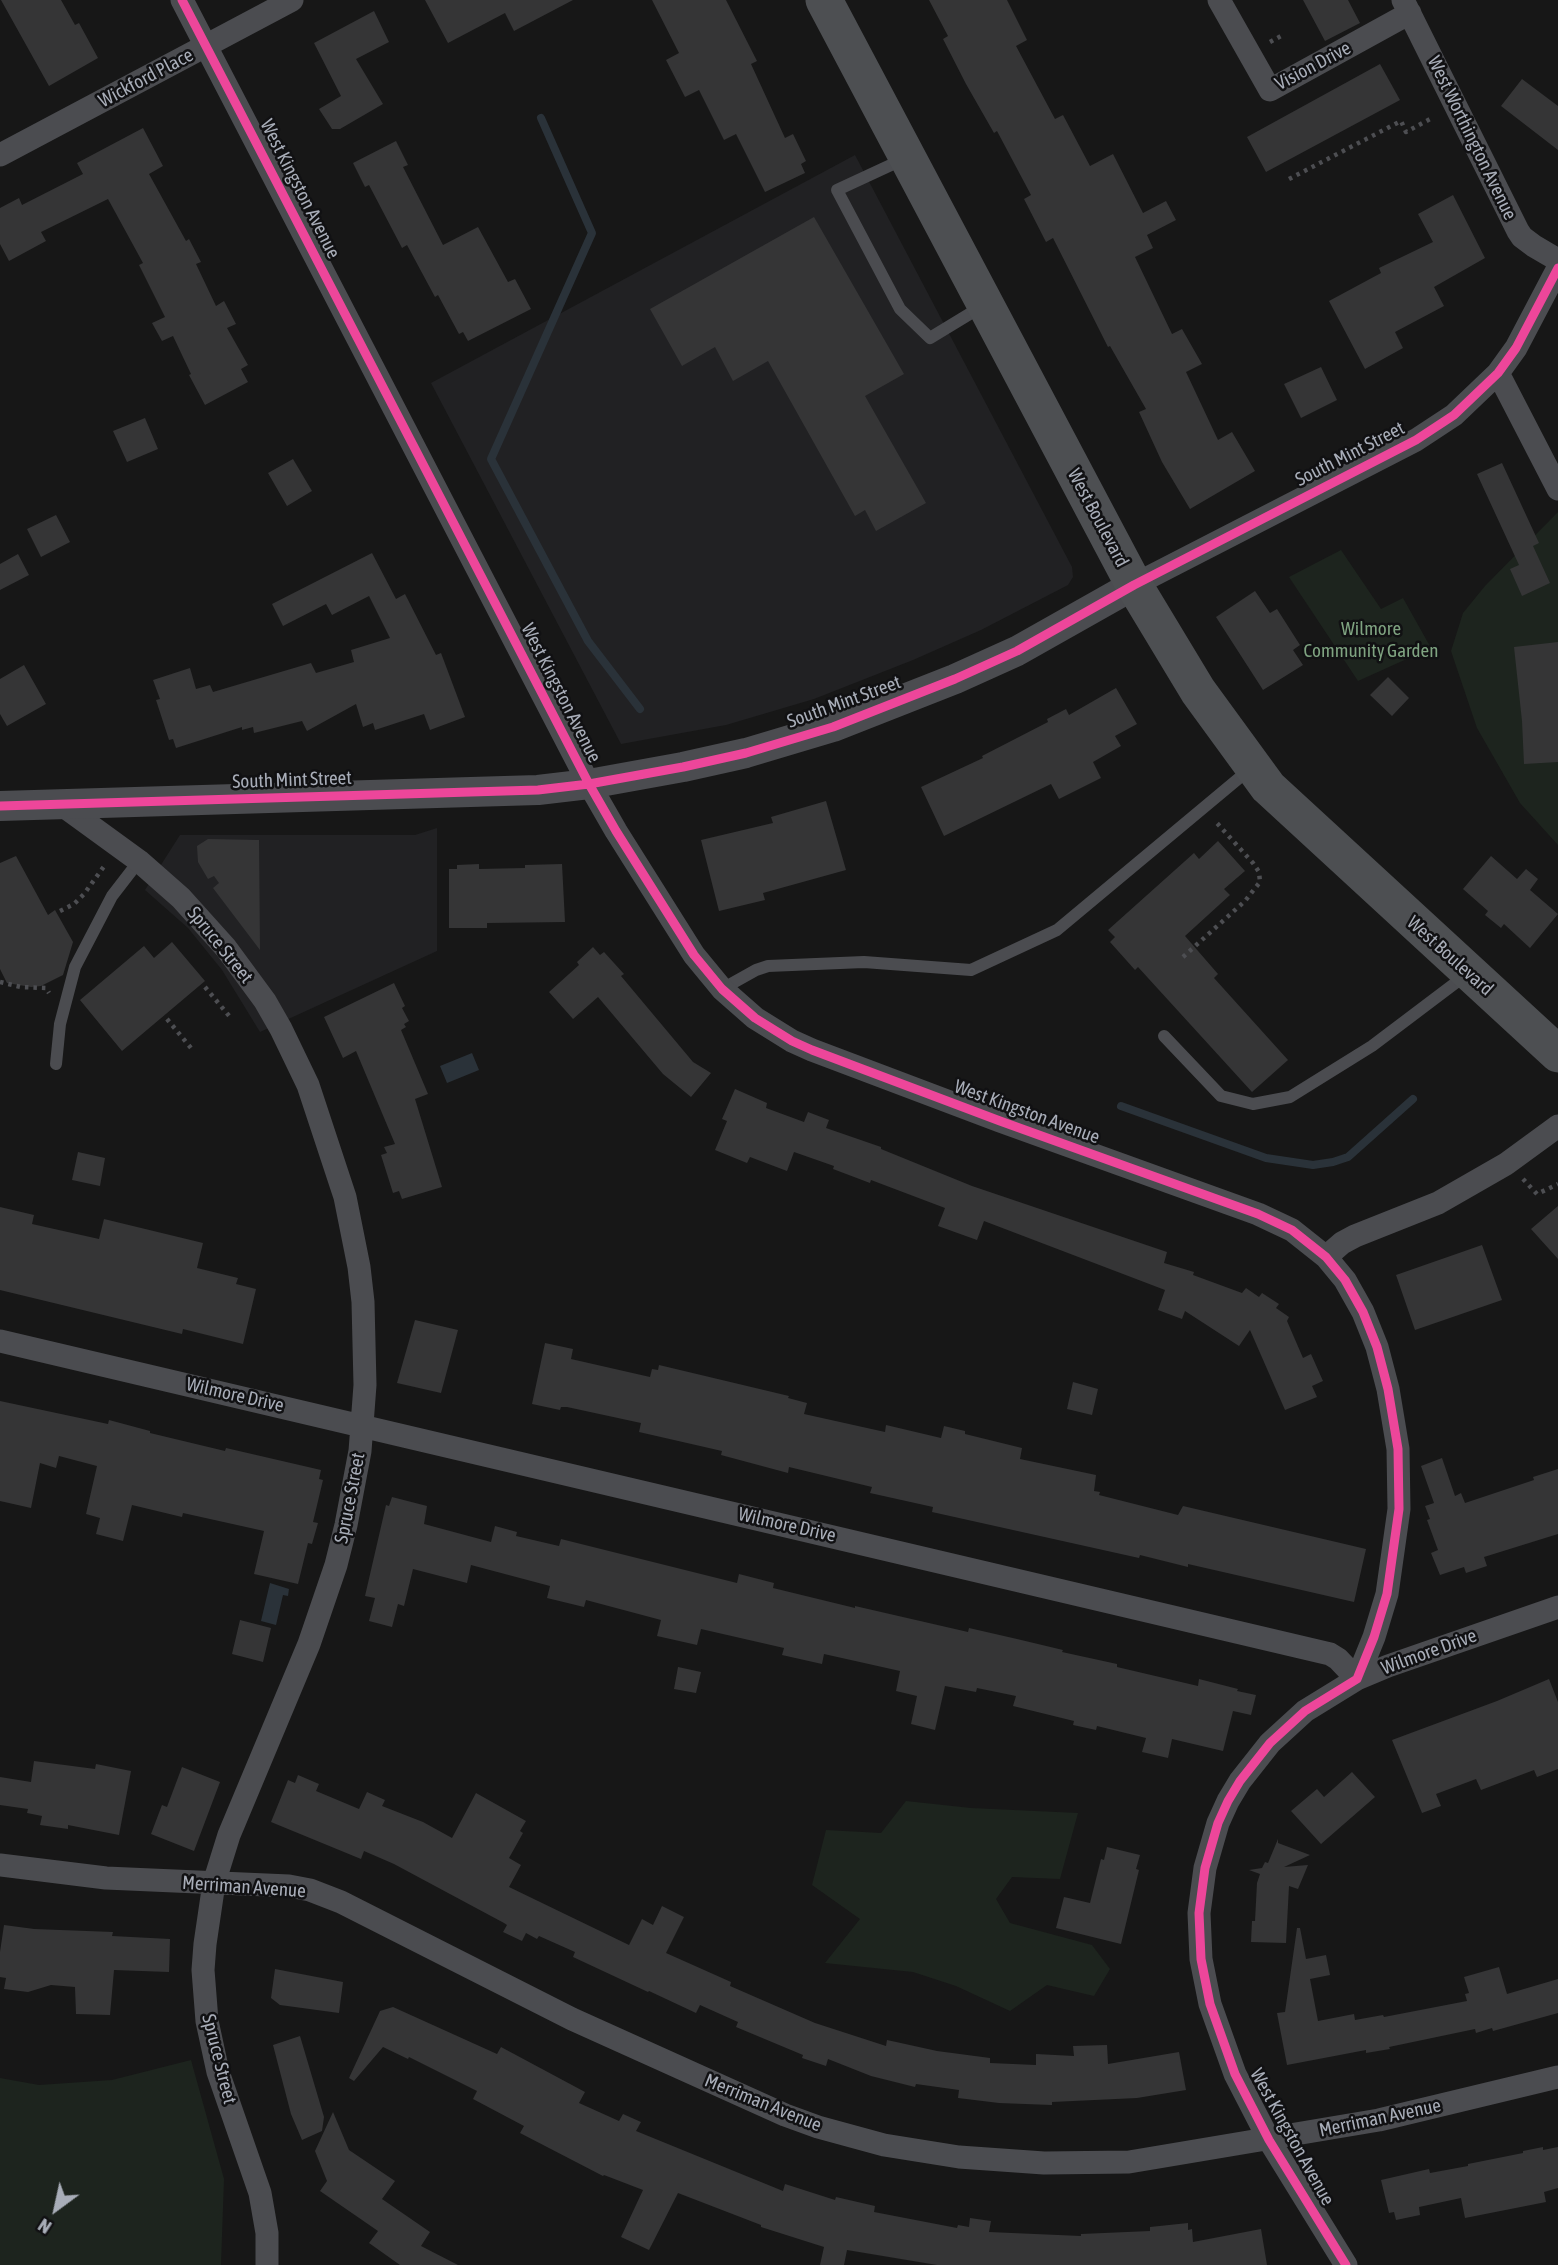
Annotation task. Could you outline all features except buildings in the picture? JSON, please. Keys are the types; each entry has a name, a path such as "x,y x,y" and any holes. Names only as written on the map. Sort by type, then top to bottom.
{"main road":[{"name":"West Boulevard","path":"824,0 1134,585 1198,691 1268,787 1558,1054"}],"street":[{"name":"West Kingston Avenue","path":"183,0 589,784 687,943 722,989 755,1018 812,1050 1258,1214 1292,1230 1326,1257 1345,1280 1357,1302 1377,1347 1388,1389 1398,1449 1399,1509 1387,1594 1357,1679 1305,1711 1270,1743 1228,1801 1218,1823 1205,1868 1199,1913 1201,1959 1210,2004 1236,2074 1269,2140 1346,2265"},
{"name":"Wickford Place","path":"0,155 292,0"},
{"name":"Vision Drive","path":"1219,0 1269,90 1406,7"},
{"name":"West Worthington Avenue","path":"1406,7 1518,231 1534,246 1558,260"},
{"name":"South Mint Street","path":"0,806 538,790 589,784 741,754 833,727 955,679 1017,651 1134,585 1416,440 1454,415 1498,373 1517,348 1558,268"},
{"path":"1498,373 1558,489"},
{"name":"Spruce Street","path":"62,805 139,861 181,898 226,948 282,1030 308,1085 345,1197 359,1267 363,1302 363,1425 353,1490 336,1565 309,1644 229,1835 214,1883 205,1944 207,2021 218,2072 260,2193 267,2233 267,2265"},
{"path":"1326,1257 1355,1236 1438,1203 1506,1164 1558,1126"},
{"name":"Wilmore Drive","path":"0,1341 1330,1654 1357,1679 1558,1607"},
{"name":"Merriman Avenue","path":"0,1865 106,1878 289,1886 310,1890 341,1902 631,2047 785,2115 884,2145 960,2157 1044,2163 1129,2162 1379,2120 1558,2077"}],"lane":[{"path":"906,158 838,190 900,309 930,338 985,305"},
{"path":"722,989 768,966 864,962 971,970 1057,930 1253,766"},
{"path":"56,1064 60,1024 75,967 112,897 139,861"},
{"path":"1164,1036 1221,1096 1253,1104 1290,1097 1371,1046 1469,973"}],"path":[{"path":"1289,179 1401,121 1406,131 1432,118"},
{"path":"1183,957 1245,901 1260,882 1259,872 1253,863 1203,808"},
{"path":"60,911 74,904 84,894 105,863"},
{"path":"0,982 21,987 46,988 52,999"},
{"path":"205,986 230,1017"},
{"path":"167,1019 191,1048"},
{"path":"1521,1177 1537,1194 1558,1184"}],"shaded area":[{"path":"855,155 1072,567 1073,577 1068,585 981,630 814,699 726,725 621,744 431,383"},
{"path":"437,828 437,951 260,1032 222,970 188,928 145,890 180,835 415,835"},
{"path":"472,1053 479,1070 447,1083 440,1066"},
{"path":"270,1583 289,1589 288,1596 283,1595 276,1625 261,1621"}],"green space":[{"path":"1558,512 1558,845 1520,803 1477,728 1451,651 1463,613 1485,586"},
{"name":"Wilmore Community Garden","path":"1341,550 1381,609 1403,598 1431,648 1358,681 1289,577"},
{"path":"906,1801 971,1808 1078,1813 1060,1879 1012,1877 996,1899 1010,1923 1092,1945 1110,1969 1094,1996 1047,1985 1010,2011 956,1986 913,1972 825,1963 860,1919 812,1885 826,1830 881,1833"},
{"path":"191,2060 224,2179 221,2265 0,2265 0,2078 39,2085 112,2080"}],"waterway":[{"path":"541,118 592,233 491,459 588,641 640,709"},
{"path":"1121,1106 1266,1158 1313,1165 1348,1157 1413,1099"}],"cycle path":[{"path":"182,0 589,784 694,955 722,989 755,1018 812,1050 1258,1214 1292,1230 1326,1257 1345,1280 1363,1312 1377,1347 1388,1389 1398,1449 1399,1509 1387,1594 1357,1679 1305,1711 1270,1743 1228,1801 1218,1823 1205,1868 1199,1913 1201,1959 1210,2004 1235,2074 1269,2140 1346,2265"},
{"path":"0,806 538,790 683,767 746,753 833,727 955,679 1017,651 1134,585 1416,440 1454,415 1498,373 1516,348 1558,268"}]}
